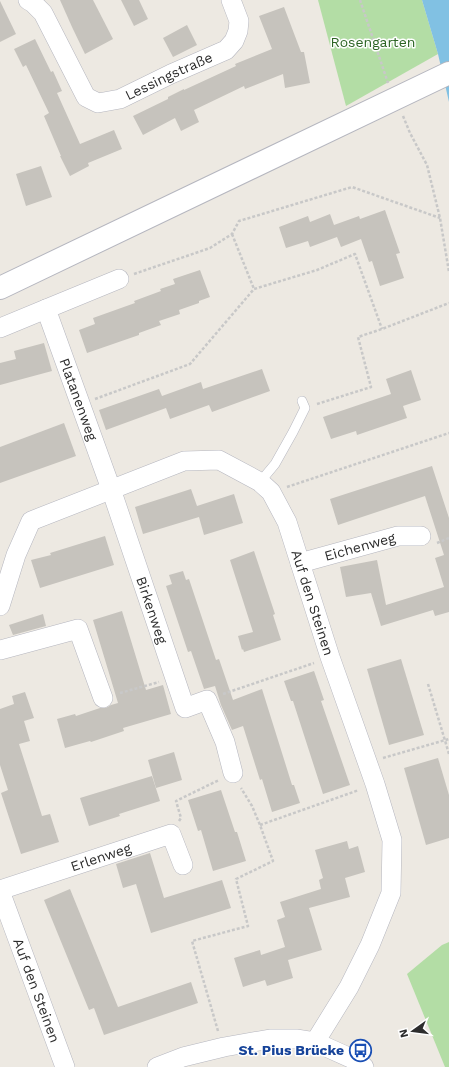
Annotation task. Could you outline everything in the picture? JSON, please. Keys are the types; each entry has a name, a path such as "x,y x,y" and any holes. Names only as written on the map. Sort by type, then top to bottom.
{"main road":[{"path":"0,288 403,102 449,73"}],"street":[{"name":"Lessingstraße","path":"28,0 43,13 86,97 98,103 120,99 171,74 226,50 234,41 238,31 239,21 232,0"},
{"path":"0,328 119,279"},
{"name":"Platanenweg","path":"46,309 111,489"},
{"path":"0,606 16,555 31,521 184,461 219,460 266,487"},
{"name":"Auf den Steinen","path":"266,487 287,522 330,657 375,784 392,840 391,893 370,945 349,988 315,1042"},
{"name":"Birkenweg","path":"111,489 185,708 207,700"},
{"name":"Eichenweg","path":"300,563 398,536 420,536"},
{"path":"0,650 78,629 102,698"},
{"path":"207,700 225,742 233,773"},
{"path":"171,834 183,865"},
{"name":"Erlenweg","path":"0,891 171,834"},
{"name":"Auf den Steinen","path":"0,891 65,1067"},
{"path":"157,1067 183,1057 224,1047 270,1039 296,1039 315,1042 355,1060 364,1067"}],"lane":[{"path":"266,487 275,464 293,432 304,405"}],"path":[{"path":"360,0 384,72"},
{"path":"403,102 410,133 427,165 440,218 449,272"},
{"path":"119,279 210,248 232,234 239,221 352,187 440,218"},
{"path":"232,234 254,289"},
{"path":"81,405 190,364 254,289 317,270 355,254 382,329"},
{"path":"304,405 372,387 358,337 449,303"},
{"path":"266,487 449,433"},
{"path":"207,700 330,657"},
{"path":"102,698 175,677"},
{"path":"428,684 449,754"},
{"path":"367,762 449,739"},
{"path":"171,834 181,818 176,801 233,773 252,806 273,861 236,879 248,926 192,941 218,1032 224,1047"},
{"path":"260,825 375,784"}],"green space":[{"name":"Rosengarten","path":"318,0 422,0 438,54 346,106"},
{"path":"449,942 449,1067 445,1067 407,974 442,945"}],"water":[{"path":"422,0 449,0 449,102 438,54"}],"building":[{"path":"60,0 93,0 113,39 85,54"},
{"path":"121,0 139,0 148,19 134,26"},
{"path":"0,1 16,34 0,42"},
{"path":"284,7 301,52 304,52 310,83 285,88 283,74 245,89 244,86 194,110 199,122 181,131 175,118 143,135 133,116 168,99 168,97 184,89 236,66 235,64 272,49 259,16"},
{"path":"187,25 197,45 173,57 163,38"},
{"path":"35,39 51,72 53,71 62,91 57,93 80,144 114,130 122,149 88,163 89,166 70,176 60,156 44,116 49,113 26,65 23,67 14,49"},
{"path":"41,166 52,197 26,206 16,174"},
{"path":"385,210 400,253 396,254 404,278 380,286 372,261 369,262 361,239 341,247 337,237 310,247 308,241 286,248 279,227 308,216 310,222 330,214 334,225 359,216 360,219"},
{"path":"200,270 210,297 199,301 199,303 179,310 180,314 159,321 161,325 139,333 139,335 87,353 79,330 95,324 93,318 135,303 134,301 175,284 173,279"},
{"path":"44,343 52,371 0,385 0,363 16,359 14,351"},
{"path":"262,369 270,391 212,412 209,405 170,419 166,408 106,430 99,410 159,389 162,396 201,382 203,389"},
{"path":"411,370 421,400 403,406 407,418 357,435 356,431 331,439 323,417 391,394 386,379"},
{"path":"64,423 76,456 0,483 0,447"},
{"path":"432,466 449,518 449,612 435,616 433,610 381,626 371,593 346,597 340,567 377,560 386,605 444,587 435,558 444,555 425,496 338,525 330,499"},
{"path":"191,489 197,506 234,494 243,523 204,535 199,517 143,534 135,507"},
{"path":"105,536 114,565 40,588 31,560 51,555 50,553"},
{"path":"254,551 275,614 273,615 281,640 244,652 238,636 253,632 230,560"},
{"path":"183,571 186,580 189,579 216,660 219,659 233,700 262,689 292,785 294,785 300,803 272,812 243,726 232,730 221,705 215,686 204,689 191,651 188,652 166,586 172,584 169,575"},
{"path":"122,611 146,690 163,685 171,714 123,728 124,731 91,742 65,748 57,719 75,714 76,716 100,708 106,708 118,703 93,620"},
{"path":"43,614 46,626 13,635 9,625"},
{"path":"401,659 424,735 389,745 367,669"},
{"path":"314,671 324,700 321,701 350,785 323,794 293,701 291,701 284,681"},
{"path":"25,692 34,718 24,721 30,741 19,744 42,816 50,814 59,842 21,854 1,793 8,790 0,765 0,709 14,704 12,696"},
{"path":"174,752 182,780 156,788 148,760"},
{"path":"438,758 449,795 449,838 426,845 404,768"},
{"path":"152,776 160,801 119,814 120,816 89,826 80,798"},
{"path":"221,790 246,861 213,871 201,830 198,831 188,800"},
{"path":"347,841 349,849 358,846 365,872 345,878 350,897 309,908 322,950 288,960 293,978 267,986 265,980 243,987 234,958 260,950 261,955 285,947 277,920 285,917 280,902 321,889 319,880 323,878 315,850"},
{"path":"150,853 164,898 222,880 231,908 151,933 136,884 123,888 116,864"},
{"path":"70,889 118,1007 191,982 198,1003 104,1035 94,1008 89,1010 44,900"}],"place":[{"name":"St. Pius Brücke","path":"360,1050"}]}
